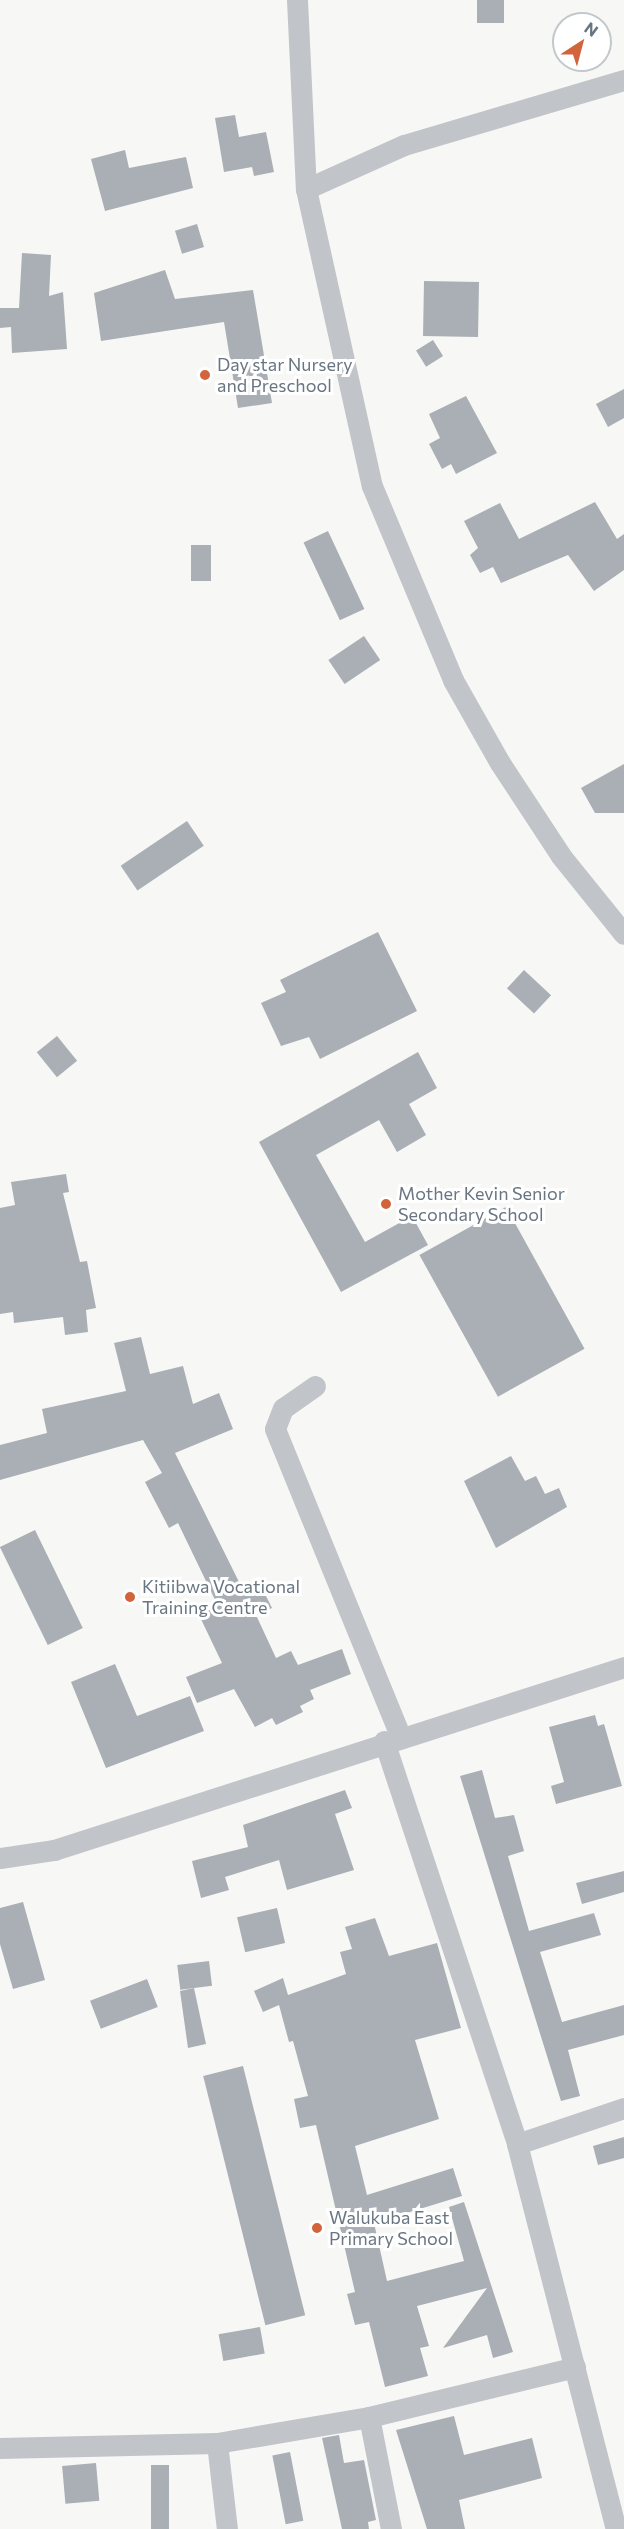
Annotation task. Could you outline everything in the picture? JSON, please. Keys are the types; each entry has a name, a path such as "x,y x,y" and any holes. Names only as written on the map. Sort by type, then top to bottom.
{"street":[{"path":"297,0 306,189 372,486 411,587 500,763 561,856 624,934"},
{"path":"306,189 404,145 624,80"},
{"path":"315,1386 283,1408 275,1429 392,1738 517,2144 616,2529"},
{"path":"0,1858 54,1850 392,1738 624,1667"},
{"path":"517,2144 624,2108"},
{"path":"0,2448 217,2443 369,2417 575,2367"},
{"path":"369,2417 391,2529"},
{"path":"217,2443 227,2529"}],"building":[{"path":"477,0 504,0 504,23 477,23"},
{"path":"235,115 239,137 266,132 274,172 254,176 252,167 224,172 215,118"},
{"path":"125,150 129,168 186,157 193,188 105,211 91,159"},
{"path":"197,224 204,247 182,254 175,231"},
{"path":"22,253 51,255 49,296 63,292 67,349 12,353 11,327 0,328 0,308 19,308"},
{"path":"165,270 175,299 253,290 272,403 238,408 224,322 101,341 94,293"},
{"path":"424,281 479,282 478,337 423,336"},
{"path":"433,340 443,356 426,367 416,351"},
{"path":"624,389 624,418 608,427 596,404"},
{"path":"466,396 497,453 456,474 451,464 442,469 429,444 440,438 429,414"},
{"path":"595,502 617,539 624,534 624,570 594,591 568,555 501,583 493,567 480,573 470,555 478,548 464,521 500,503 519,539"},
{"path":"328,531 364,609 340,620 304,542"},
{"path":"191,545 211,545 211,581 191,581"},
{"path":"364,636 380,660 345,684 328,660"},
{"path":"624,764 624,813 595,813 581,788"},
{"path":"187,821 204,846 137,891 121,866"},
{"path":"378,932 417,1011 320,1059 309,1037 281,1046 261,1003 286,992 280,980"},
{"path":"524,970 551,995 534,1014 507,988"},
{"path":"57,1036 77,1061 57,1077 37,1052"},
{"path":"418,1052 437,1088 409,1104 426,1135 397,1152 379,1120 316,1155 365,1242 412,1216 428,1245 341,1292 259,1142"},
{"path":"66,1174 69,1192 63,1193 80,1262 87,1261 96,1308 86,1310 88,1332 65,1335 63,1317 14,1323 13,1312 0,1314 0,1208 15,1205 11,1182"},
{"path":"506,1207 585,1349 498,1397 419,1255"},
{"path":"141,1337 150,1374 183,1366 193,1404 219,1393 233,1429 175,1453 244,1592 260,1584 272,1608 256,1615 276,1658 291,1651 298,1665 342,1649 351,1674 310,1690 314,1699 300,1706 303,1712 276,1725 272,1718 255,1727 234,1689 197,1703 186,1677 222,1663 199,1615 218,1606 178,1523 169,1528 145,1482 162,1473 143,1440 0,1480 0,1445 47,1433 42,1409 126,1391 114,1343"},
{"path":"511,1456 525,1481 536,1476 545,1494 559,1488 567,1507 496,1548 464,1481"},
{"path":"35,1530 83,1628 48,1645 0,1547"},
{"path":"115,1664 137,1716 190,1696 204,1731 106,1768 71,1682"},
{"path":"595,1715 598,1726 604,1724 622,1786 556,1804 551,1786 564,1782 549,1727"},
{"path":"482,1770 495,1818 514,1815 524,1851 508,1856 529,1931 594,1913 601,1935 540,1952 562,2022 624,2005 624,2035 568,2050 580,2096 561,2101 460,1776"},
{"path":"345,1790 352,1808 335,1814 354,1870 287,1890 279,1860 225,1877 229,1890 201,1898 192,1861 248,1847 243,1825"},
{"path":"624,1871 624,1892 582,1904 576,1883"},
{"path":"23,1902 45,1980 13,1989 0,1944 0,1908"},
{"path":"277,1908 285,1943 245,1952 237,1917"},
{"path":"375,1918 389,1956 437,1943 461,2028 415,2040 439,2119 355,2146 367,2195 453,2168 462,2196 374,2223 387,2281 464,2261 449,2207 464,2202 513,2352 493,2358 487,2335 443,2348 487,2288 417,2306 429,2346 420,2348 428,2376 385,2387 369,2322 355,2325 347,2294 355,2292 316,2125 300,2128 294,2099 308,2096 293,2041 289,2042 279,2005 263,2012 254,1991 283,1978 288,1995 346,1974 340,1952 352,1949 345,1927"},
{"path":"209,1961 212,1986 180,1990 177,1965"},
{"path":"147,1979 158,2007 101,2029 90,2001"},
{"path":"194,1988 206,2044 188,2048 180,1991"},
{"path":"243,2066 305,2315 265,2325 203,2076"},
{"path":"624,2137 624,2158 598,2165 593,2146"},
{"path":"260,2327 265,2354 223,2361 219,2334"},
{"path":"454,2416 464,2455 532,2438 542,2478 459,2500 465,2529 427,2529 396,2430"},
{"path":"339,2435 344,2463 364,2460 376,2520 368,2522 369,2529 342,2529 322,2438"},
{"path":"290,2452 303,2521 286,2524 272,2455"},
{"path":"96,2463 99,2501 65,2504 62,2466"},
{"path":"151,2465 169,2465 169,2529 151,2529"}],"place":[{"name":"Day star Nursery and Preschool","path":"205,375"},
{"name":"Mother Kevin Senior Secondary School","path":"386,1204"},
{"name":"Kitiibwa Vocational Training Centre","path":"130,1597"},
{"name":"Walukuba East Primary School","path":"317,2228"}]}
